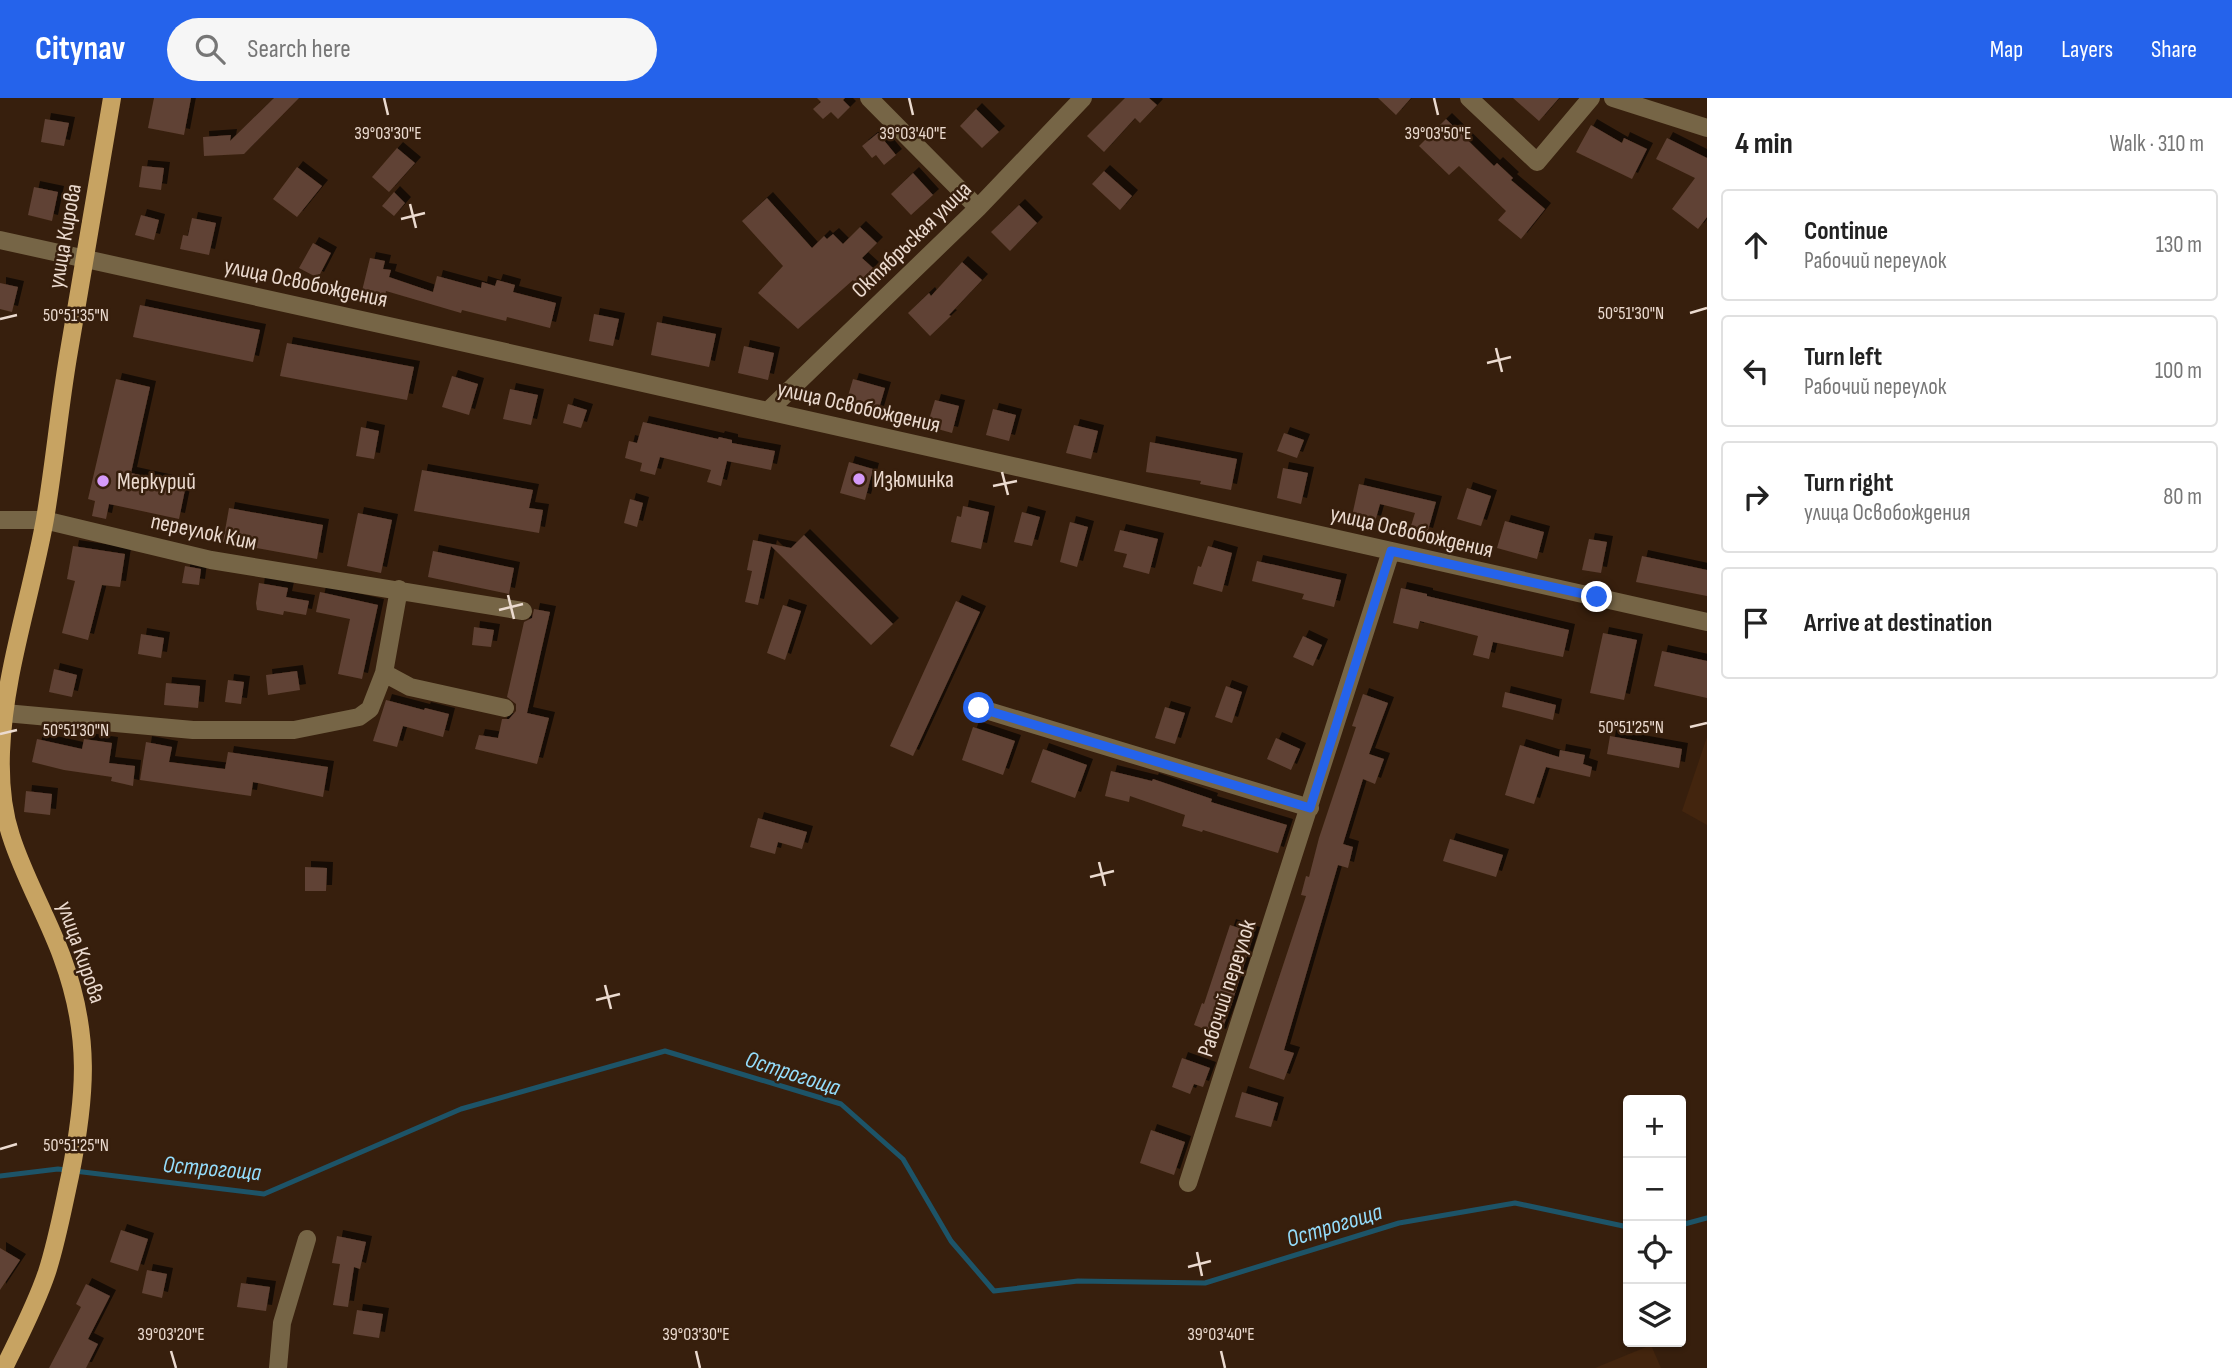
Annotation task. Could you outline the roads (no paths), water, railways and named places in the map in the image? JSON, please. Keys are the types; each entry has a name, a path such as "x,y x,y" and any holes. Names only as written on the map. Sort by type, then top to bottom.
{"main road":[{"name":"улица Кирова","path":"4,1368 46,1274 61,1217 83,1101 84,1070 78,1013 63,957 10,834 0,775 5,713 18,638 44,520 112,98"}],"street":[{"path":"869,98 978,208"},
{"name":"Октябрьская улица","path":"768,411 978,208 1083,98"},
{"path":"1469,98 1537,162 1591,98"},
{"path":"1613,98 1707,128"},
{"name":"улица Освобождения","path":"0,240 1707,622"},
{"name":"переулок Ким","path":"0,520 44,520 211,560 523,611"},
{"name":"Рабочий переулок","path":"1188,1183 1391,551"},
{"path":"5,713 193,730 294,730 359,717 370,709 384,673 399,589"},
{"path":"384,673 410,687 505,708"},
{"path":"979,708 1310,808"},
{"path":"278,1368 282,1324 307,1239"}],"waterway":[{"name":"Острогоща","path":"0,1176 58,1169 264,1194 461,1109 665,1051 841,1104 903,1159 951,1241 994,1291 1078,1281 1205,1283 1399,1223 1515,1203 1623,1226"},
{"name":"Острогоща","path":"1686,1224 1707,1218"}],"place":[{"name":"Изюминка","path":"859,479"},
{"name":"Меркурий","path":"103,481"}]}
